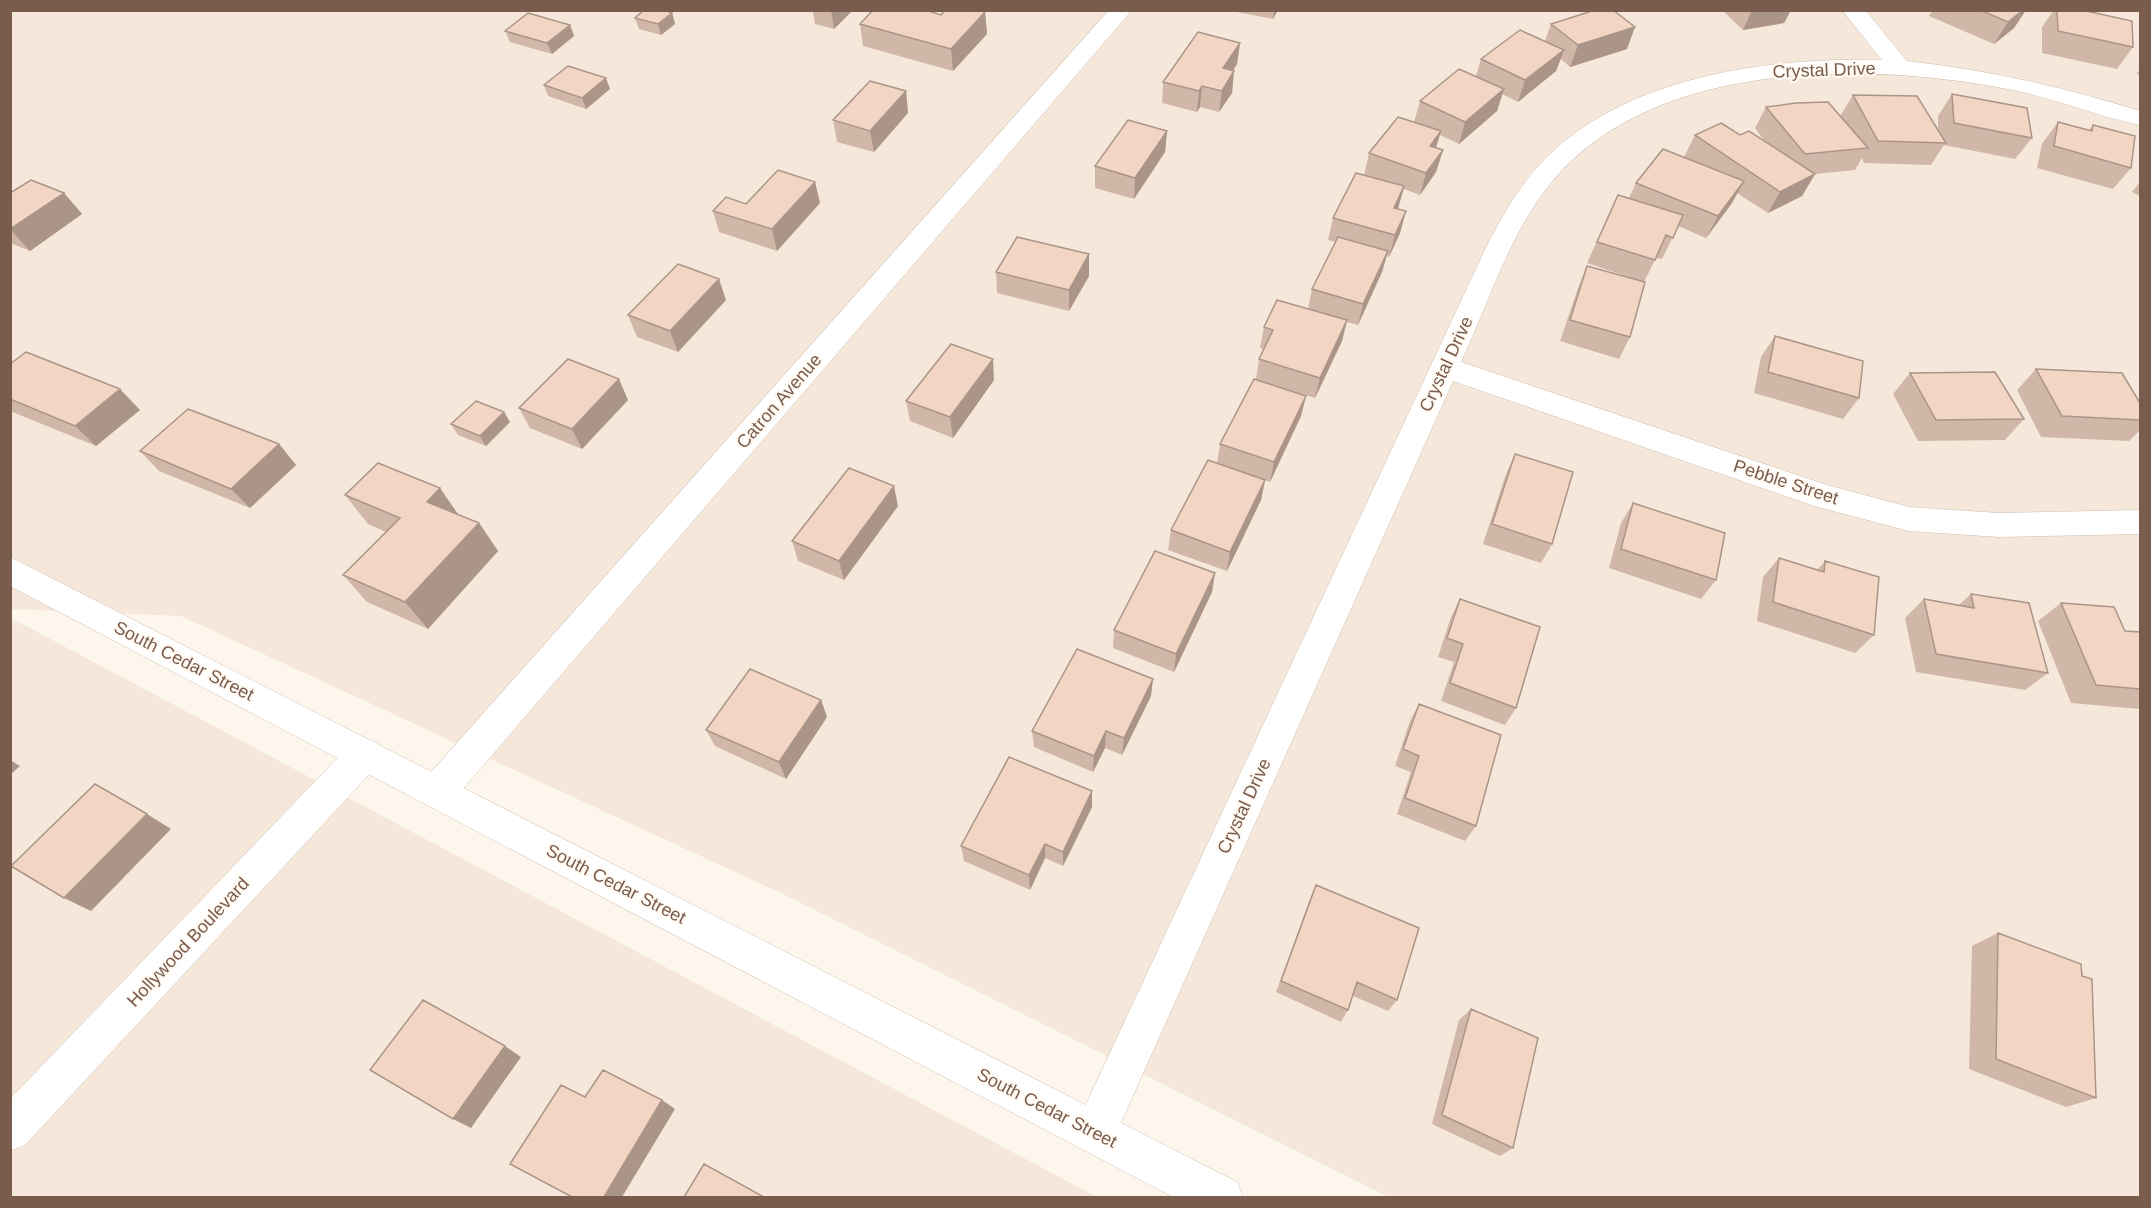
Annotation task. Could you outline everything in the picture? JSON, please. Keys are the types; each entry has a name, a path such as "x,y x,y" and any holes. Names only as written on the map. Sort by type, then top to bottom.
{"street":[{"name":"Catron Avenue","path":"437,792 1121,10"},
{"path":"1853,10 1900,67"},
{"name":"Crystal Drive","path":"1095,1132 1444,367 1515,218 1530,192 1558,159 1593,130 1635,108 1681,90 1732,77 1787,69 1839,66 1900,67 2011,84 2140,118"},
{"name":"Pebble Street","path":"1444,367 1825,497 1910,519 1999,525 2140,522"},
{"name":"South Cedar Street","path":"10,570 1221,1197"},
{"name":"Hollywood Boulevard","path":"10,1131 365,754"}],"shaded area":[{"path":"11,11 2140,11 2140,1197 1388,1197 785,895 181,616 11,609"},
{"path":"11,618 1097,1197 11,1197"}],"building":[{"path":"644,10 664,10 672,13 658,24 635,18"},
{"path":"873,10 925,10 941,15 945,10 985,12 951,49 860,24"},
{"path":"1595,10 1613,10 1635,27 1578,45 1551,24"},
{"path":"1980,10 2023,10 2008,22"},
{"path":"2057,10 2082,10 2132,21 2133,47 2058,31"},
{"path":"528,13 570,25 547,43 505,31"},
{"path":"1520,30 1564,50 1525,80 1481,59"},
{"path":"1198,32 1240,43 1223,68 1234,71 1222,91 1202,86 1199,91 1163,82"},
{"path":"568,66 606,78 582,98 544,85"},
{"path":"1459,69 1504,89 1465,122 1420,101"},
{"path":"870,81 906,91 870,131 833,120"},
{"path":"1952,94 2027,108 2032,138 1954,123"},
{"path":"1853,95 1917,96 1946,143 1878,141"},
{"path":"1828,102 1868,148 1805,154 1766,107 1796,103"},
{"path":"1398,117 1441,131 1430,146 1443,150 1426,173 1369,153"},
{"path":"1128,120 1167,131 1135,178 1095,166"},
{"path":"2058,122 2092,131 2093,125 2135,136 2131,168 2054,146"},
{"path":"1721,123 1740,135 1749,131 1815,174 1780,192 1695,135"},
{"path":"1663,149 1744,181 1718,216 1636,183"},
{"path":"778,170 815,182 772,229 713,211 726,197 746,204"},
{"path":"1356,173 1404,186 1394,208 1406,211 1395,235 1333,218"},
{"path":"31,180 64,193 10,229 10,193"},
{"path":"1618,195 1683,215 1673,238 1666,235 1655,260 1597,242"},
{"path":"1017,237 1089,254 1069,290 996,272"},
{"path":"1338,237 1388,251 1363,304 1312,289"},
{"path":"678,264 719,279 670,331 628,315"},
{"path":"1587,266 1645,282 1630,337 1570,320"},
{"path":"1277,300 1347,320 1320,378 1259,359 1273,330 1264,327"},
{"path":"1775,336 1863,361 1859,398 1768,372"},
{"path":"951,344 993,359 950,417 906,401"},
{"path":"26,352 120,389 75,426 10,399 10,364"},
{"path":"568,359 619,379 572,429 519,408"},
{"path":"2036,369 2122,373 2140,403 2140,420 2062,416"},
{"path":"1995,372 2024,419 1936,420 1910,373"},
{"path":"1254,379 1306,396 1274,462 1220,444"},
{"path":"476,401 504,412 480,436 451,424"},
{"path":"188,409 279,444 231,489 140,451"},
{"path":"1515,454 1573,472 1552,544 1492,524"},
{"path":"1208,460 1265,480 1230,552 1171,530"},
{"path":"378,463 440,488 427,502 479,523 405,602 343,575 400,518 345,495"},
{"path":"849,468 894,486 839,561 792,541"},
{"path":"1633,503 1725,533 1716,580 1621,549"},
{"path":"1155,551 1215,573 1176,654 1114,630"},
{"path":"1779,558 1824,572 1825,561 1879,577 1874,635 1773,602"},
{"path":"1971,594 2029,603 2048,673 1936,654 1924,599 1974,608"},
{"path":"1460,599 1540,627 1516,708 1450,683 1463,644 1447,638"},
{"path":"2061,603 2114,607 2125,631 2140,632 2140,689 2096,685"},
{"path":"1077,649 1153,679 1124,738 1106,731 1094,756 1032,731"},
{"path":"750,669 821,700 779,762 706,730"},
{"path":"1419,704 1501,735 1476,826 1405,798 1419,756 1403,749"},
{"path":"1009,757 1092,791 1063,852 1045,844 1029,875 961,846"},
{"path":"95,784 147,814 64,898 11,866"},
{"path":"1316,885 1419,928 1397,1000 1357,982 1348,1010 1281,981"},
{"path":"1998,933 2081,964 2082,976 2092,979 2096,1098 1996,1059"},
{"path":"423,1000 505,1046 453,1119 370,1070"},
{"path":"1471,1009 1538,1038 1513,1148 1442,1115"},
{"path":"603,1070 662,1100 604,1197 572,1197 510,1164 561,1085 585,1097"},
{"path":"704,1164 764,1197 684,1197"}]}
